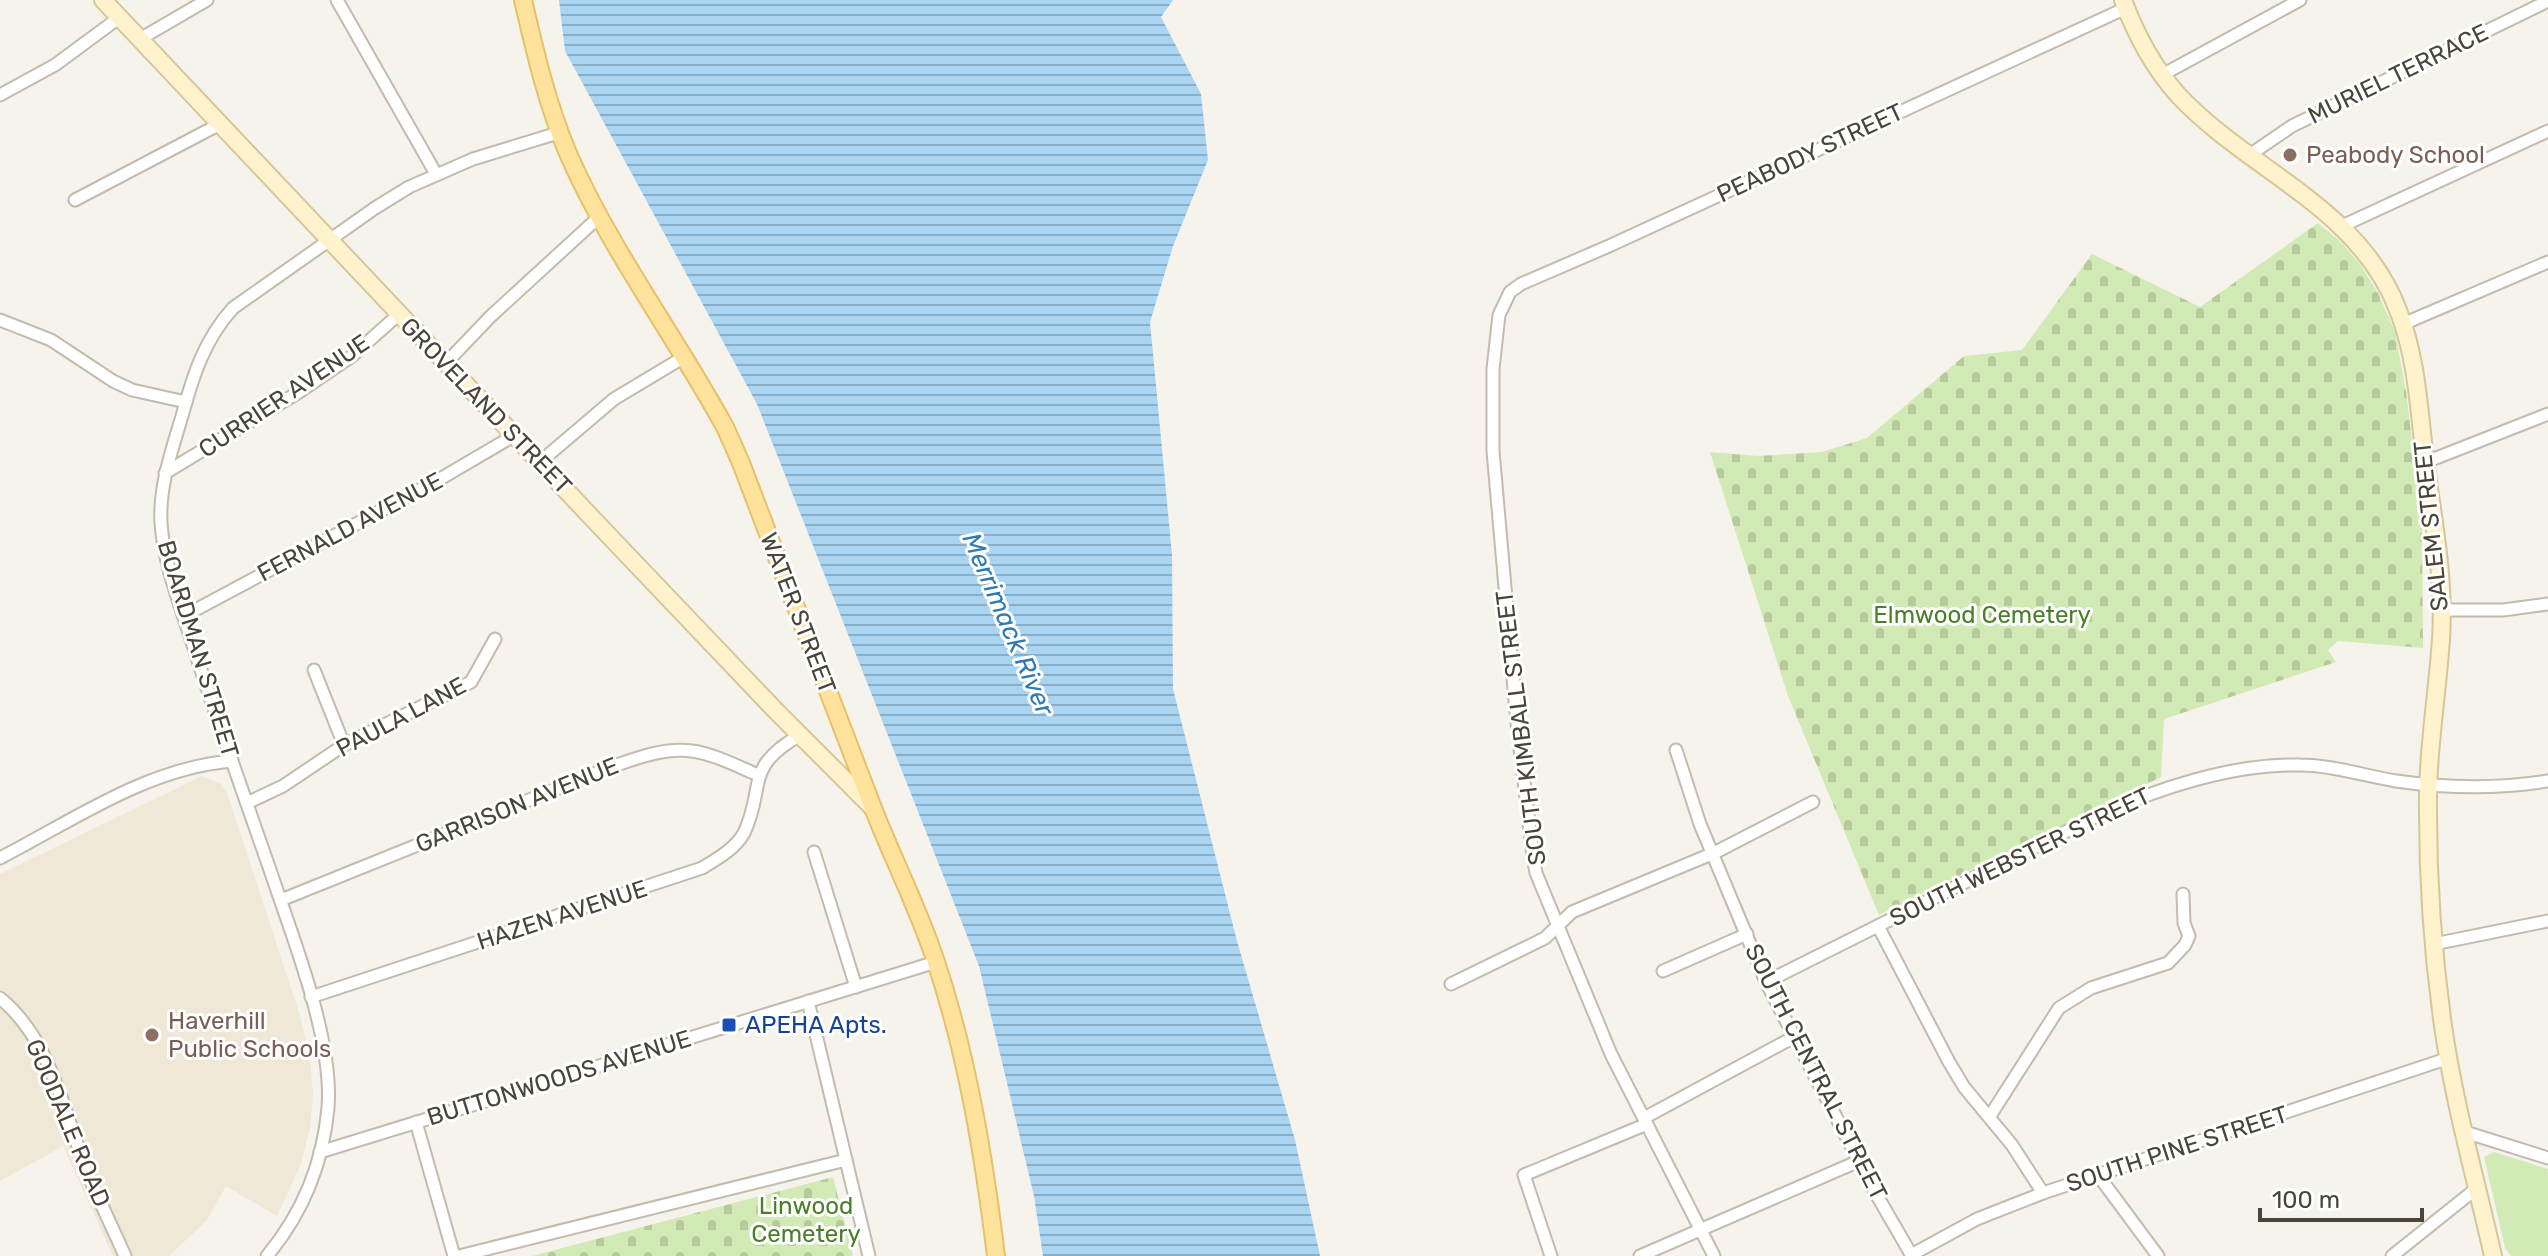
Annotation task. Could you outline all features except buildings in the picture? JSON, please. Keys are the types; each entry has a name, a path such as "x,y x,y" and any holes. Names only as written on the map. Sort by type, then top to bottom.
{"main road":[{"name":"GROVELAND STREET","path":"103,0 329,241 873,808"},
{"name":"WATER STREET","path":"523,0 568,154 599,217 725,427 936,962 968,1090 996,1256"},
{"name":"SALEM STREET","path":"2124,4 2139,38 2162,75 2195,111 2342,226 2380,272 2403,324 2415,374 2437,538 2441,610 2428,785 2428,849 2434,944 2449,1058 2493,1256"}],"street":[{"path":"140,39 207,0"},
{"path":"337,0 436,174"},
{"path":"2162,75 2300,0"},
{"name":"MURIEL TERRACE","path":"2251,154 2292,126 2548,1"},
{"name":"PEABODY STREET","path":"1502,306 1510,292 1521,284 1609,246 2124,4"},
{"path":"0,95 55,65 120,17"},
{"path":"75,200 220,124"},
{"path":"2342,226 2548,131"},
{"name":"BOARDMAN STREET","path":"267,1256 302,1204 320,1152 328,1105 326,1067 311,997 281,900 184,616 162,538 165,473 202,353 227,315 409,187 473,159 561,132"},
{"path":"446,363 502,306 599,217"},
{"path":"2403,324 2548,262"},
{"name":"SOUTH KIMBALL STREET","path":"1502,306 1495,335 1493,451 1529,837 1536,873 1611,1054 1714,1256"},
{"name":"CURRIER AVENUE","path":"165,473 299,392 352,356 399,314"},
{"path":"0,320 51,340 132,390 186,402"},
{"path":"540,462 614,399 684,357"},
{"path":"2426,462 2548,414"},
{"name":"FERNALD AVENUE","path":"184,616 440,479 515,435"},
{"path":"2441,610 2503,610 2548,604"},
{"name":"PAULA LANE","path":"247,803 309,770 344,745 471,682 495,639"},
{"path":"314,670 344,745"},
{"path":"758,775 782,746 800,735"},
{"name":"SOUTH CENTRAL STREET","path":"1676,750 1700,824 1766,982 1912,1256"},
{"name":"GARRISON AVENUE","path":"281,900 644,756 666,751 692,751 758,775"},
{"path":"0,858 129,790 184,769 232,761"},
{"name":"SOUTH WEBSTER STREET","path":"1766,982 2121,804 2172,786 2251,769 2299,764 2428,785 2515,785 2548,781"},
{"name":"HAZEN AVENUE","path":"311,997 702,868 732,848 743,834 758,775"},
{"path":"1451,984 1545,938 1572,912 1714,853 1813,802"},
{"path":"814,852 856,987"},
{"path":"1990,1116 2059,1008 2091,988 2168,963 2177,956 2189,936 2184,923 2183,894"},
{"path":"2434,944 2548,921"},
{"path":"1878,926 1964,1087 2012,1145 2043,1193"},
{"path":"1663,971 1747,934"},
{"name":"BUTTONWOODS AVENUE","path":"320,1152 936,962"},
{"name":"GOODALE ROAD","path":"0,998 41,1047 88,1174 125,1256"},
{"path":"808,1001 869,1256"},
{"path":"1551,1256 1524,1175 1645,1121 1794,1037"},
{"name":"SOUTH PINE STREET","path":"1912,1256 1977,1219 2043,1193 2449,1058"},
{"path":"416,1122 456,1256 846,1160"},
{"path":"2465,1132 2548,1158"},
{"path":"1640,1256 1859,1161"},
{"path":"2098,1175 2158,1256"},
{"path":"2392,1256 2477,1188"}],"shaded area":[{"name":"Haverhill Public Schools","path":"202,776 221,784 227,793 299,1012 310,1058 313,1095 310,1128 301,1164 277,1216 226,1186 207,1220 169,1256 113,1256 63,1146 0,1181 0,874"}],"green space":[{"name":"Elmwood Cemetery","path":"2318,223 2342,243 2359,263 2378,293 2395,332 2406,391 2422,524 2423,648 2338,641 2328,650 2336,662 2164,719 2161,777 1879,915 1788,696 1710,452 1758,456 1822,452 1867,438 1964,356 2022,350 2092,254 2200,307"},
{"path":"2494,1152 2548,1169 2548,1256 2511,1256 2505,1248 2484,1157"},
{"name":"Linwood Cemetery","path":"833,1177 853,1256 532,1256"}],"water":[{"name":"Merrimack River","path":"559,0 1173,0 1161,17 1201,94 1208,160 1173,246 1150,322 1172,555 1173,689 1237,941 1295,1140 1320,1256 1043,1256 1034,1196 979,966 757,404 565,51"}],"place":[{"name":"Peabody School","path":"2290,155"},
{"name":"APEHA Apts.","path":"729,1025"},
{"name":"Haverhill Public Schools","path":"152,1035"}]}
